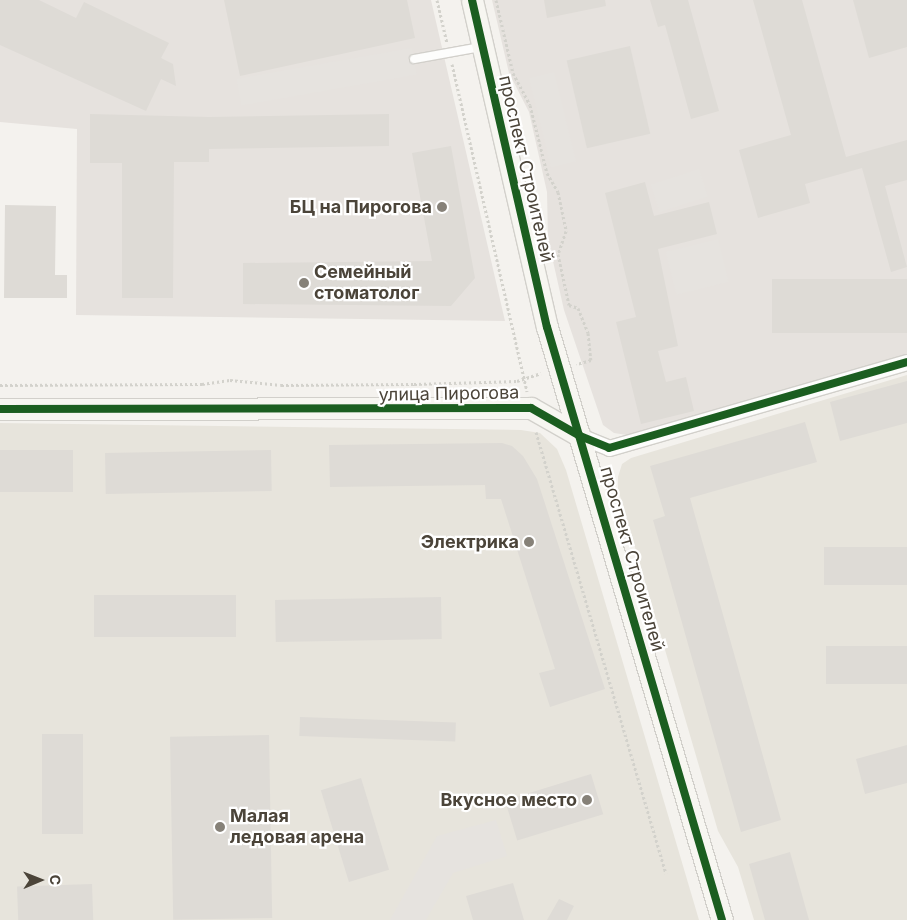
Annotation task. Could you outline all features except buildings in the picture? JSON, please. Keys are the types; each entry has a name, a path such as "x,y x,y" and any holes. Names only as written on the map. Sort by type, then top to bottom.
{"street":[{"name":"проспект Строителей","path":"472,0 547,327 722,920"},
{"name":"улица Пирогова","path":"0,409 531,408 580,436 609,448 907,362"}],"lane":[{"path":"414,59 483,46"}],"path":[{"path":"0,385 202,384 230,380 281,385 517,381 591,360 588,333 578,308 569,305 558,254 566,231 558,192 547,173 530,105 513,73 496,0"}],"shaded area":[{"path":"0,0 431,0 505,321 76,315 77,129 0,122"},
{"path":"492,0 907,0 907,358 627,435 614,433 603,425 564,310 548,239 547,192 529,112 509,73"},
{"path":"412,48 417,75 241,105 237,79"},
{"path":"554,72 576,161 551,168 529,78"},
{"path":"699,169 708,197 659,212 650,185"},
{"path":"718,239 729,282 676,295 666,252"},
{"path":"907,375 907,920 754,920 738,867 718,831 618,489 618,477 622,464 631,458"},
{"path":"0,423 521,430 540,433 557,449 566,470 699,920 0,920"},
{"path":"496,820 507,856 453,873 426,920 390,920 437,836"}],"cycle path":[{"path":"472,0 547,327 722,920"},
{"path":"0,409 531,408 580,436 609,448 907,362"}],"place":[{"name":"БЦ на Пирогова","path":"442,207"},
{"name":"Семейный стоматолог","path":"304,283"},
{"name":"Электрика","path":"529,542"},
{"name":"Вкусное место","path":"587,800"},
{"name":"Малая ледовая арена","path":"220,827"}]}
